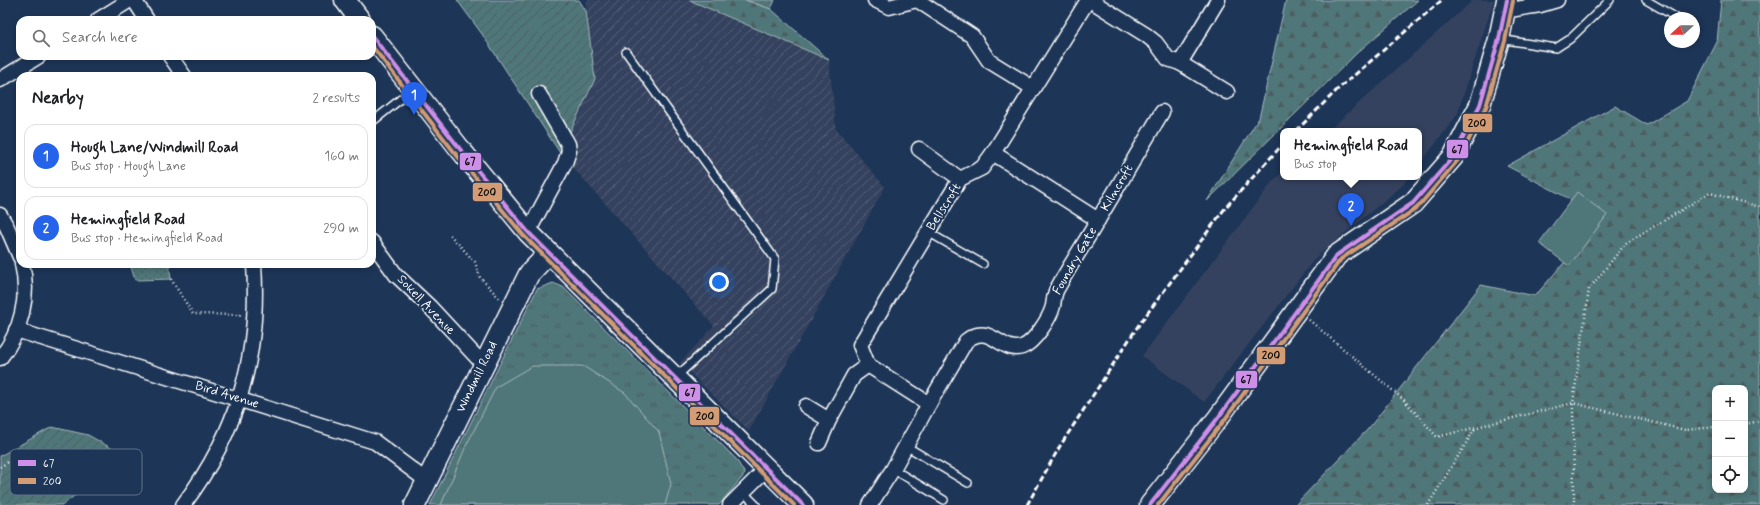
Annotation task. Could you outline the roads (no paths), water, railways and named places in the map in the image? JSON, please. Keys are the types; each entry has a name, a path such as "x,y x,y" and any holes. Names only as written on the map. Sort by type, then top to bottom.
{"street":[{"path":"104,16 130,0"},
{"path":"134,0 144,16"},
{"path":"345,0 357,16"},
{"path":"874,0 888,7 917,0 972,36 989,61 1033,88"},
{"path":"1089,0 1146,35 1156,43 1168,59 1180,63 1227,92"},
{"name":"Bellscroft","path":"868,365 860,345 960,179 982,168 993,153 1089,0"},
{"path":"1180,63 1218,0"},
{"path":"1150,505 1218,418 1337,255 1413,203 1454,157 1480,105 1499,39 1505,6 1540,5 1557,0"},
{"path":"376,41 412,90 528,232 548,254 803,505"},
{"path":"0,80 32,60"},
{"path":"173,60 181,72"},
{"path":"528,232 565,163 569,151 565,138 539,94"},
{"name":"Kilncroft","path":"993,153 1098,220 1162,112"},
{"path":"919,149 960,179"},
{"path":"0,215 16,248"},
{"name":"Foundry Gate","path":"870,505 894,469 929,404 966,341 979,334 987,335 1013,348 1022,348 1029,344 1038,334 1050,314 1056,290 1098,220"},
{"name":"Sokell Avenue","path":"376,248 396,275 430,307 484,364"},
{"name":"Windmill Road","path":"415,505 529,274 548,254"},
{"path":"0,358 11,342 23,308 26,289 23,268"},
{"path":"183,505 206,471 224,437 240,399 250,360 255,315 254,268"},
{"name":"Bird Avenue","path":"16,330 375,442 427,480"},
{"path":"819,443 829,420 854,375 868,365 929,404"},
{"path":"806,406 829,420"},
{"path":"730,505 766,469"}],"lane":[{"path":"1499,39 1556,48 1570,39 1610,0"},
{"path":"1646,0 1667,12"},
{"path":"626,52 775,259 772,290 674,379"},
{"path":"376,119 412,90"},
{"path":"928,232 983,264"},
{"path":"906,446 968,483"},
{"path":"894,469 944,500"},
{"path":"743,492 756,505"}],"railway":[{"path":"1299,128 1337,90 1442,0"},
{"path":"1027,505 1060,446 1138,326 1226,207 1280,147"}],"place":[{"name":"Hough Lane/Windmill Road","path":"414,115"},
{"name":"Hemingfield Road","path":"1351,226"}]}
